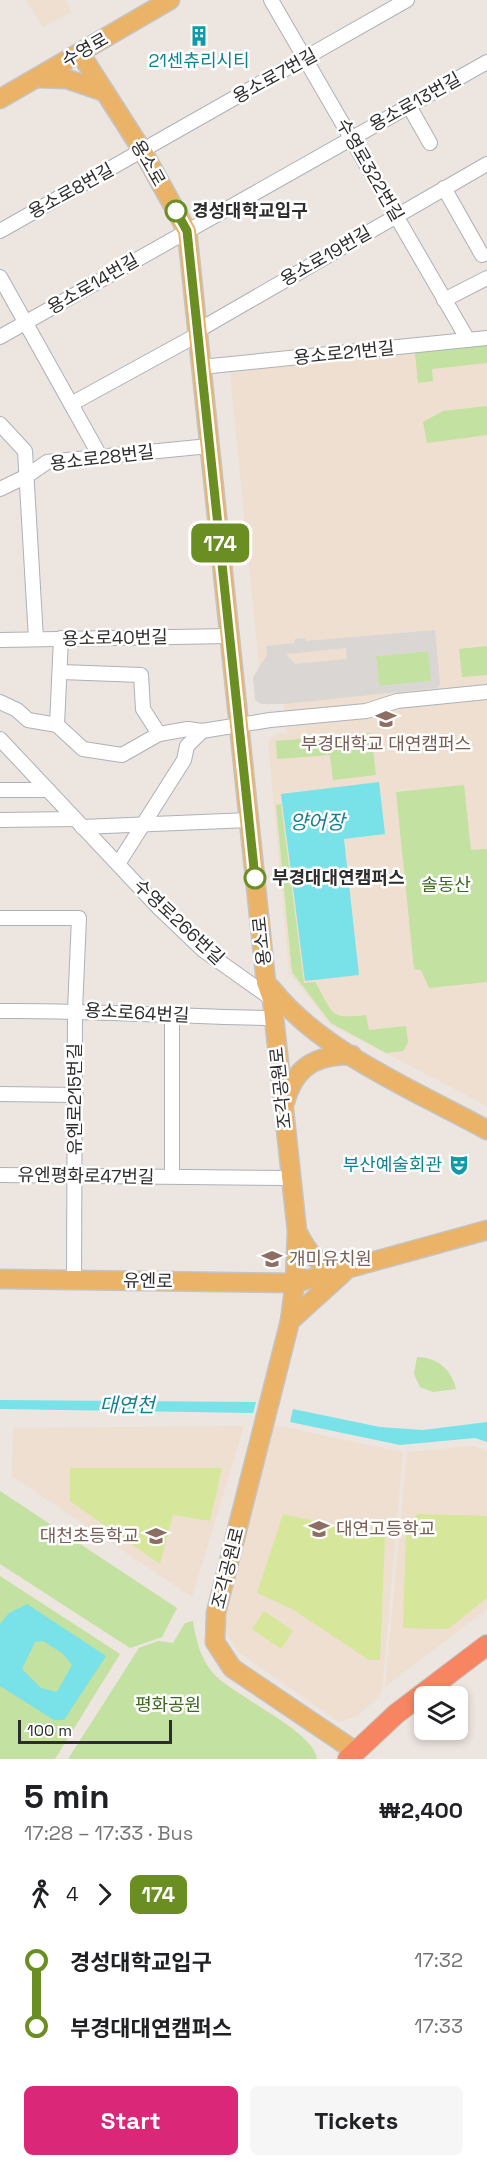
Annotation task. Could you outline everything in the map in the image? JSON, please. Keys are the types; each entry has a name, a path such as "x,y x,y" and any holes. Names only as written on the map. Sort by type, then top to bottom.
{"highway":[{"path":"356,1756 396,1714 487,1645"},
{"path":"451,1686 487,1659"},
{"path":"356,1756 414,1714"}],"main road":[{"name":"수영로","path":"0,86 147,0"},
{"name":"수영로","path":"0,99 170,0"},
{"name":"용소로","path":"80,53 142,150 187,231 269,990 299,1017 352,1055 487,1130"},
{"path":"36,78 67,79 105,92"},
{"name":"조각공원로","path":"269,990 297,1231 295,1283 290,1321 272,1398 216,1613 215,1642 231,1668 356,1756"},
{"path":"284,1107 290,1084 312,1062 331,1055 352,1055"},
{"path":"290,1321 345,1271 487,1230"},
{"path":"297,1231 314,1259 324,1267 345,1271"},
{"name":"유엔로","path":"0,1279 295,1283 345,1271"}],"street":[{"name":"수영로322번길","path":"271,0 468,340"},
{"name":"용소로7번길","path":"142,150 407,0"},
{"name":"용소로13번길","path":"187,231 487,62"},
{"path":"409,106 430,143"},
{"name":"용소로8번길","path":"0,231 142,150"},
{"name":"용소로19번길","path":"71,404 487,164"},
{"path":"444,188 482,255"},
{"name":"용소로14번길","path":"0,337 187,231"},
{"path":"0,277 100,456"},
{"path":"444,300 487,278"},
{"name":"용소로21번길","path":"201,367 487,338"},
{"path":"0,424 25,451 36,639"},
{"name":"용소로28번길","path":"0,489 27,476 47,462 209,446"},
{"name":"용소로40번길","path":"0,640 230,636"},
{"path":"57,725 61,672 60,638"},
{"path":"61,672 141,675 143,709 159,734"},
{"path":"0,702 17,710 28,720 57,725 82,749 122,755 159,734 366,711 397,701 487,692"},
{"name":"수영로266번길","path":"118,864 184,760 187,746 202,731"},
{"name":"수영로266번길","path":"0,739 203,950 269,990"},
{"path":"0,790 48,790"},
{"path":"0,820 143,824 249,820"},
{"name":"유엔로215번길","path":"0,918 79,918 75,1010 74,1280"},
{"name":"용소로64번길","path":"0,1011 75,1010 172,1017 274,1018"},
{"name":"유엔평화로47번길","path":"172,1017 172,1176"},
{"path":"0,1094 76,1095"},
{"name":"유엔평화로47번길","path":"0,1175 290,1178"}],"shaded area":[{"path":"26,0 65,0 72,12 43,27"},
{"name":"부경대학교 대연캠퍼스","path":"487,343 487,1106 330,1024 289,973 268,742 275,734 287,733 283,695 261,684 230,372"},
{"path":"435,630 440,684 437,688 284,704 261,704 255,700 253,677 267,655 266,646 294,643 295,639 305,638 306,641","holes":["346,648 347,659 295,664 286,654","428,651 431,681 379,686 376,656"]},
{"name":"대연고등학교","path":"269,1424 403,1452 382,1693 358,1716 339,1722 238,1652 224,1629 222,1607"},
{"name":"대천초등학교","path":"244,1426 192,1597 12,1476 13,1428"},
{"path":"474,1446 487,1451 487,1609 385,1687 407,1452"}],"green space":[{"path":"487,345 487,363 432,369 433,381 418,383 415,353"},
{"path":"487,406 487,435 427,443 423,422 443,411"},
{"path":"487,646 487,675 462,677 459,649"},
{"path":"429,651 432,681 379,686 376,656"},
{"path":"371,733 376,775 333,780 330,755 277,759 276,741"},
{"name":"솔동산","path":"464,785 471,850 487,849 487,982 429,988 421,970 414,969 396,792"},
{"path":"281,804 304,983 315,982 329,1007 338,1015 366,1015 369,1030 406,1026 408,1042 403,1051 386,1053 331,1023 292,972 276,805"},
{"path":"417,1357 437,1362 447,1370 456,1389 433,1392 420,1387 414,1374"},
{"path":"70,1468 222,1468 210,1521 173,1515 160,1564 70,1501"},
{"path":"0,1491 177,1608 162,1637 130,1648 0,1564"},
{"path":"283,1514 385,1537 380,1660 369,1660 292,1609 257,1593"},
{"path":"417,1514 487,1516 487,1598 448,1629 403,1628 406,1528"},
{"path":"0,1576 120,1654 55,1759 0,1759"},
{"path":"264,1611 293,1631 281,1649 252,1629"},
{"name":"평화공원","path":"193,1621 199,1648 212,1672 236,1692 288,1725 312,1748 317,1759 68,1759 139,1648 158,1641 173,1643 185,1623"}],"water":[{"name":"양어장","path":"379,782 385,834 344,839 359,975 305,981 281,794"},
{"name":"대연천","path":"0,1400 256,1402 253,1413 0,1409"},
{"path":"293,1409 380,1427 423,1430 487,1422 487,1442 475,1438 400,1445 290,1422"},
{"path":"27,1604 106,1656 64,1720 54,1720 0,1686 0,1624 9,1613","holes":["43,1641 62,1653 72,1665 57,1692 41,1688 22,1669 35,1642"]}],"bus line":[{"name":"174","path":"176,211 187,231 255,878"}],"place":[{"name":"21센츄리시티","path":"199,36"},
{"name":"경성대학교입구","path":"176,211"},
{"name":"부경대학교 대연캠퍼스","path":"386,719"},
{"name":"부경대대연캠퍼스","path":"255,878"},
{"name":"부산예술회관","path":"459,1165"},
{"name":"개미유치원","path":"272,1259"},
{"name":"대연고등학교","path":"319,1529"},
{"name":"대천초등학교","path":"156,1536"}]}
